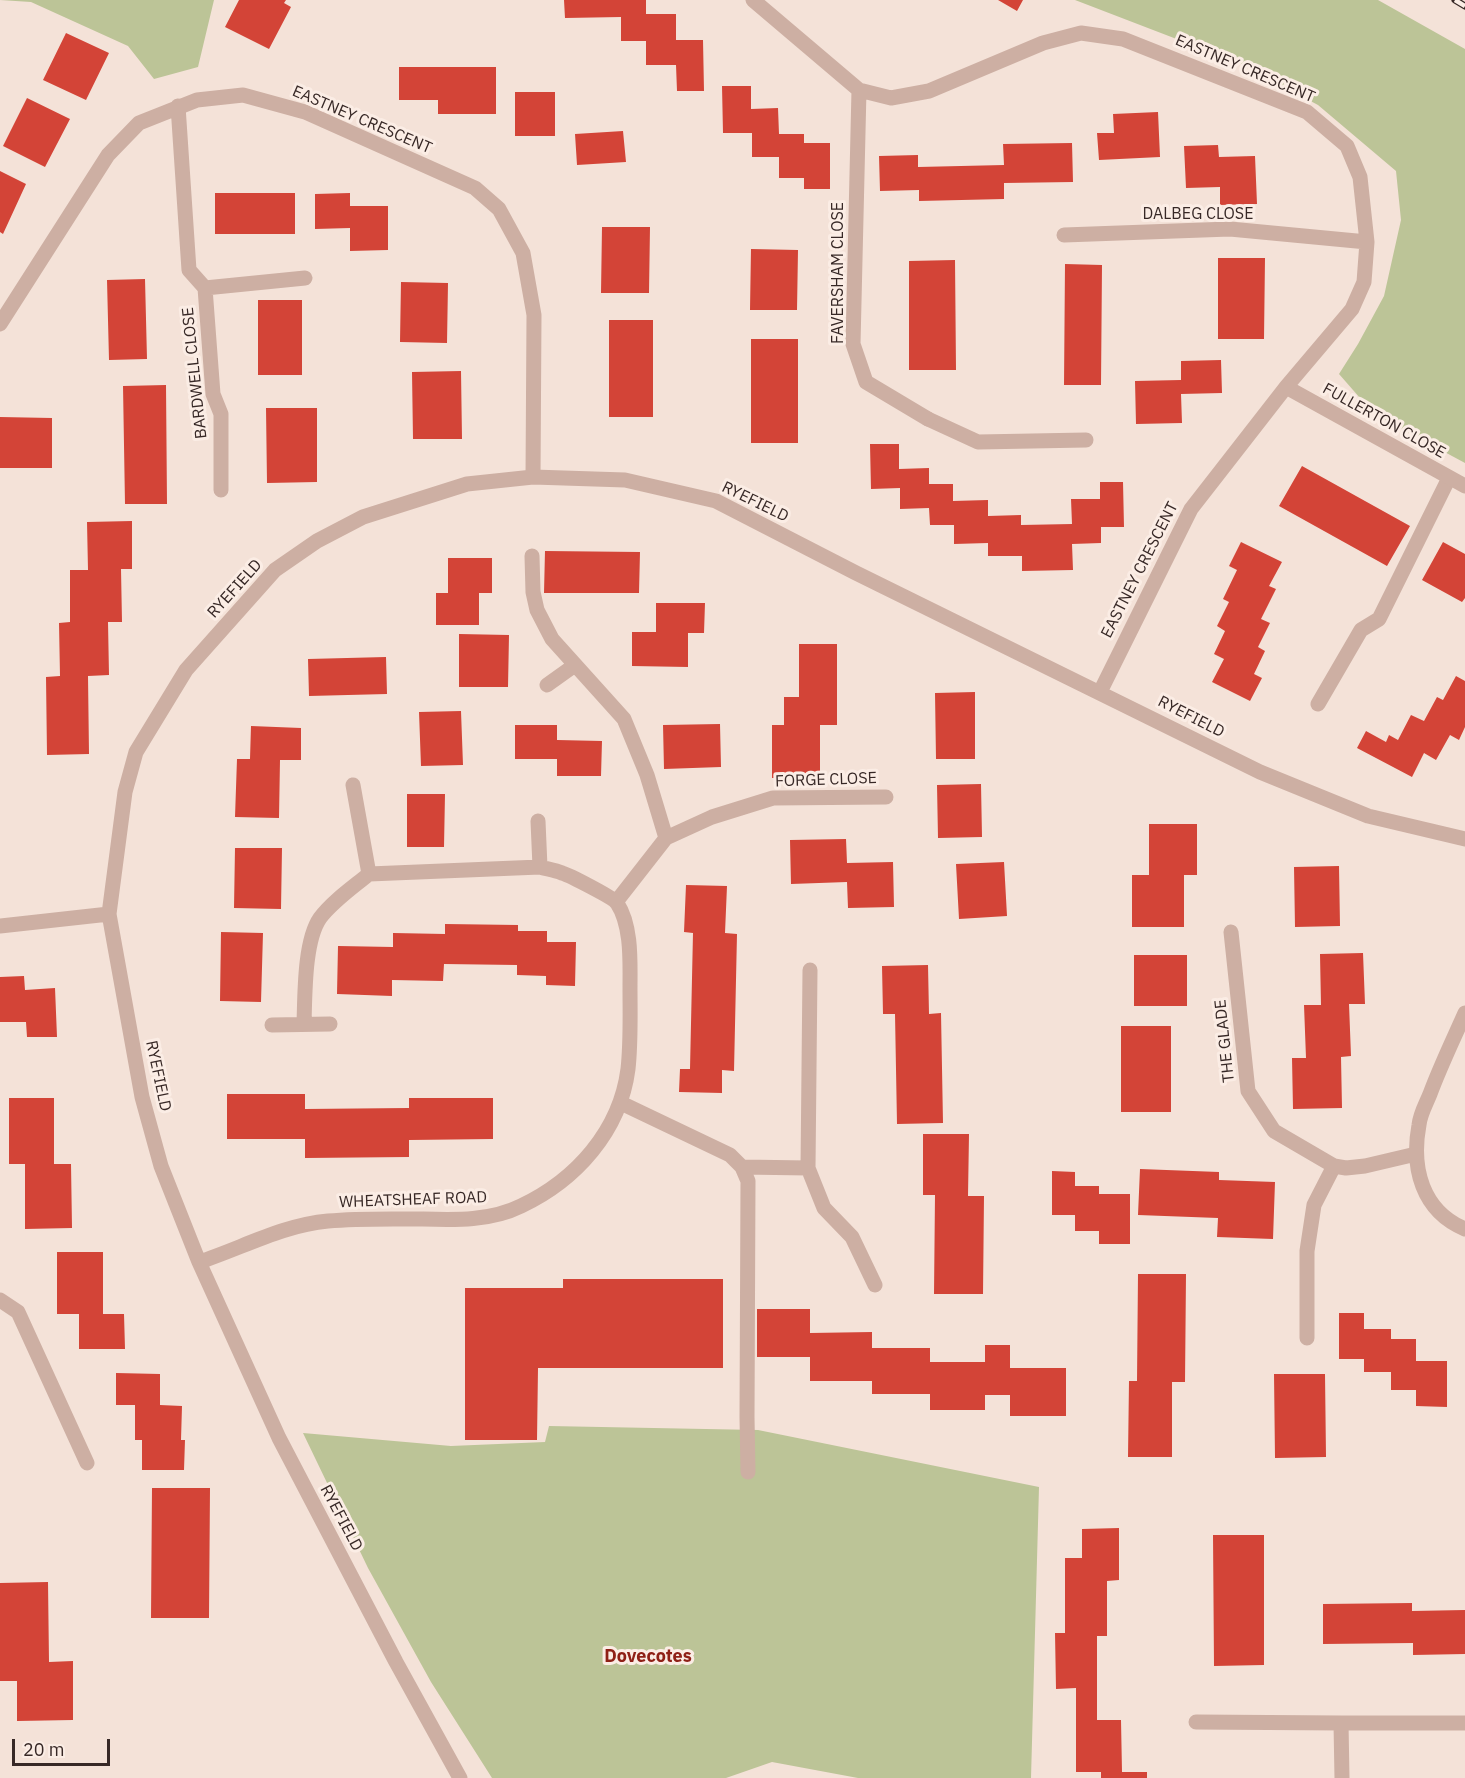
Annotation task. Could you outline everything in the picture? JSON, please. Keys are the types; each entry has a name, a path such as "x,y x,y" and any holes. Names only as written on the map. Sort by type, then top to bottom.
{"street":[{"name":"EASTNEY CRESCENT","path":"753,0 859,90 891,98 930,91 1043,44 1081,33 1123,39 1307,112 1347,146 1360,177 1367,242 1364,282 1352,309 1286,387 1191,509 1100,692"},
{"name":"FAVERSHAM CLOSE","path":"859,90 853,344 866,382 928,419 978,442 1086,440"},
{"name":"EASTNEY CRESCENT","path":"0,324 108,154 139,123 197,100 243,96 304,112 475,188 499,209 523,253 534,315 533,477"},
{"name":"BARDWELL CLOSE","path":"178,106 189,270 205,288 213,394 222,414 221,490"},
{"name":"DALBEG CLOSE","path":"1064,235 1230,229 1367,242"},
{"name":"BARDWELL CLOSE","path":"205,288 305,278"},
{"name":"FULLERTON CLOSE","path":"1286,387 1465,486"},
{"name":"RYEFIELD","path":"460,1778 376,1625 279,1438 199,1263 160,1166 142,1097 109,914 125,792 136,752 186,670 274,570 317,541 363,517 467,484 533,477 625,480 716,501 856,573 1260,772 1368,816 1465,839"},
{"path":"1318,704 1361,630 1379,619 1449,478"},
{"path":"532,556 533,592 537,610 552,639 624,719 647,775 666,838"},
{"path":"548,685 575,665"},
{"path":"353,785 369,874"},
{"name":"FORGE CLOSE","path":"616,902 666,838 712,817 773,798 886,797"},
{"path":"538,821 540,867"},
{"path":"304,1024 309,947 319,920 340,897 369,874 540,867 564,873 616,902"},
{"name":"WHEATSHEAF ROAD","path":"199,1263 277,1232 325,1221 462,1220 498,1215 521,1207 554,1188 583,1163 602,1140 621,1103 628,1069 631,953 626,926 616,902"},
{"path":"0,926 109,914"},
{"name":"THE GLADE","path":"1231,932 1248,1091 1274,1131 1334,1166"},
{"path":"810,970 808,1168 824,1208 852,1236 875,1285"},
{"path":"1465,1013 1440,1066 1419,1122 1416,1154 1421,1184 1433,1206 1453,1224 1465,1229"},
{"path":"272,1025 330,1024"},
{"path":"621,1103 730,1155 742,1167 748,1181 748,1472"},
{"path":"1307,1338 1307,1251 1314,1205 1334,1166 1346,1168 1365,1166 1416,1154"},
{"path":"742,1167 808,1168"},
{"path":"0,1300 18,1312 87,1463"},
{"path":"1196,1722 1465,1723"},
{"path":"1341,1723 1342,1778"}],"green space":[{"path":"0,0 214,0 198,67 154,79 128,46 31,2"},
{"path":"1075,0 1378,0 1465,49 1465,463 1374,414 1339,374 1384,296 1401,220 1396,171 1318,105 1239,63"},
{"path":"549,1426 758,1430 1039,1487 1031,1778 858,1778 772,1762 726,1778 492,1778 431,1682 368,1568 303,1433 451,1446 545,1442"}],"building":[{"path":"239,0 286,0 284,3 291,7 269,49 225,27"},
{"path":"564,0 646,0 646,14 676,14 676,40 703,40 704,91 677,91 676,65 646,65 646,41 621,41 621,17 565,18"},
{"path":"998,0 1023,0 1017,11"},
{"path":"66,33 109,53 86,100 43,80"},
{"path":"399,67 496,67 496,114 438,114 438,100 399,100"},
{"path":"722,86 751,86 751,109 778,108 779,134 804,134 804,143 830,143 830,189 804,189 804,178 779,178 779,157 752,157 752,133 723,133"},
{"path":"515,92 555,92 555,136 515,136"},
{"path":"27,98 70,119 45,167 3,146"},
{"path":"1158,112 1160,157 1099,160 1097,133 1114,133 1113,114"},
{"path":"623,131 626,162 577,165 575,134"},
{"path":"1072,143 1073,182 1004,183 1004,199 919,201 919,190 880,191 879,156 918,155 918,167 1004,165 1003,144"},
{"path":"1218,145 1219,157 1255,156 1257,204 1220,205 1220,187 1186,188 1184,146"},
{"path":"0,171 26,184 3,234 0,232"},
{"path":"215,193 295,193 295,234 215,234"},
{"path":"350,193 350,206 388,206 388,250 350,251 350,228 315,229 315,194"},
{"path":"602,227 650,227 649,293 601,293"},
{"path":"751,249 798,250 797,310 750,310"},
{"path":"1218,258 1265,258 1264,339 1218,339"},
{"path":"955,260 956,370 909,370 909,261"},
{"path":"1065,264 1102,265 1101,385 1064,385"},
{"path":"145,279 147,359 109,360 107,280"},
{"path":"401,282 448,283 447,343 400,342"},
{"path":"258,300 302,300 302,375 258,375"},
{"path":"609,320 653,320 653,417 609,417"},
{"path":"751,339 798,339 798,443 751,443"},
{"path":"1221,360 1222,393 1181,394 1182,423 1136,424 1135,381 1181,380 1181,361"},
{"path":"461,371 462,439 413,439 412,372"},
{"path":"166,385 167,504 125,504 123,386"},
{"path":"266,408 317,408 317,482 267,483"},
{"path":"0,417 52,418 52,468 0,468"},
{"path":"870,444 899,444 899,469 929,468 929,484 953,484 953,501 988,500 988,516 1021,515 1021,525 1072,524 1071,499 1100,499 1100,482 1123,482 1124,527 1101,527 1101,543 1072,544 1073,570 1022,571 1022,556 988,556 988,543 954,544 954,525 930,525 929,508 900,509 900,488 871,489"},
{"path":"1302,466 1410,526 1387,566 1279,506"},
{"path":"132,521 132,569 121,569 122,622 108,622 109,675 88,676 89,754 47,755 46,677 60,676 59,623 70,622 70,570 88,570 87,522"},
{"path":"1241,542 1282,562 1269,586 1276,589 1261,619 1270,623 1258,647 1265,651 1254,674 1262,678 1250,701 1212,682 1224,659 1214,654 1225,631 1217,626 1229,602 1223,599 1237,570 1229,566"},
{"path":"1443,542 1465,554 1465,598 1462,602 1422,580"},
{"path":"545,551 640,552 639,593 544,593"},
{"path":"448,558 492,558 492,593 479,593 479,625 436,625 436,593 448,593"},
{"path":"656,603 705,603 704,633 688,633 688,667 632,666 632,632 656,632"},
{"path":"459,634 509,635 508,687 459,687"},
{"path":"799,644 837,644 837,725 820,725 820,778 772,778 772,725 784,725 784,697 799,697"},
{"path":"386,657 387,694 309,696 308,659"},
{"path":"1456,676 1465,681 1465,727 1459,740 1450,735 1436,760 1424,753 1412,777 1357,748 1366,731 1386,742 1389,735 1398,740 1411,715 1424,721 1437,697 1443,700"},
{"path":"975,692 975,759 936,759 935,693"},
{"path":"461,711 463,765 421,766 419,712"},
{"path":"720,724 721,767 664,769 663,725"},
{"path":"515,725 557,725 557,740 602,741 601,776 557,776 557,759 515,759"},
{"path":"251,726 301,728 301,760 280,760 279,818 235,817 237,759 250,759"},
{"path":"981,784 982,837 938,838 937,785"},
{"path":"407,794 445,794 444,847 407,847"},
{"path":"1149,824 1197,824 1197,875 1184,875 1184,927 1132,927 1132,875 1149,875"},
{"path":"846,839 847,863 893,862 894,907 848,908 847,882 791,884 790,840"},
{"path":"235,848 282,848 281,909 234,908"},
{"path":"1004,862 1007,916 959,919 956,864"},
{"path":"1339,866 1340,926 1295,927 1294,867"},
{"path":"686,885 727,886 725,933 737,934 734,1071 722,1070 722,1093 679,1092 680,1069 690,1069 693,933 684,932"},
{"path":"445,924 518,925 518,931 547,931 547,942 576,942 575,986 546,985 546,976 517,975 517,965 444,964 443,981 392,980 392,996 337,994 338,946 393,947 393,933 445,934"},
{"path":"221,932 263,933 261,1002 220,1001"},
{"path":"1363,953 1365,1004 1349,1004 1351,1056 1341,1057 1342,1108 1293,1109 1292,1058 1306,1058 1304,1005 1321,1005 1320,954"},
{"path":"1134,955 1187,955 1187,1006 1134,1006"},
{"path":"928,965 929,1014 941,1013 943,1123 897,1124 895,1014 883,1014 882,966"},
{"path":"24,976 25,990 55,988 57,1037 27,1037 26,1022 0,1022 0,977"},
{"path":"1121,1026 1171,1026 1171,1112 1121,1112"},
{"path":"227,1094 305,1094 305,1109 409,1108 409,1098 493,1098 493,1139 409,1140 409,1157 305,1158 305,1139 227,1139"},
{"path":"9,1098 54,1098 54,1164 71,1164 72,1228 25,1229 25,1164 9,1164"},
{"path":"923,1134 969,1134 968,1196 984,1196 983,1294 934,1294 935,1195 923,1195"},
{"path":"1140,1169 1219,1172 1219,1180 1275,1182 1273,1239 1217,1237 1218,1218 1138,1215"},
{"path":"1052,1171 1075,1172 1075,1186 1099,1186 1099,1194 1130,1194 1130,1244 1099,1244 1099,1231 1075,1231 1075,1215 1052,1215"},
{"path":"57,1252 103,1252 103,1314 124,1314 125,1349 79,1349 79,1314 57,1314"},
{"path":"1138,1274 1186,1274 1185,1382 1172,1382 1172,1457 1128,1457 1129,1381 1137,1381"},
{"path":"563,1279 723,1279 723,1368 538,1368 537,1440 465,1440 465,1288 563,1288"},
{"path":"757,1309 810,1309 810,1333 872,1332 872,1348 930,1348 930,1362 985,1362 985,1345 1010,1345 1010,1368 1066,1368 1066,1416 1010,1416 1010,1395 985,1395 985,1410 930,1410 930,1394 872,1394 872,1381 810,1381 810,1357 757,1357"},
{"path":"1339,1313 1364,1313 1364,1329 1391,1329 1391,1339 1416,1339 1416,1361 1447,1361 1447,1407 1416,1406 1416,1390 1391,1390 1391,1372 1364,1372 1364,1359 1339,1359"},
{"path":"116,1373 160,1374 160,1405 182,1406 181,1440 185,1440 184,1470 142,1470 142,1440 135,1440 135,1405 116,1405"},
{"path":"1274,1374 1325,1374 1326,1457 1275,1458"},
{"path":"152,1488 210,1488 209,1618 151,1618"},
{"path":"1119,1528 1119,1580 1107,1581 1107,1636 1097,1636 1097,1720 1121,1720 1122,1772 1147,1772 1147,1778 1101,1778 1101,1772 1076,1772 1076,1688 1056,1689 1055,1633 1065,1633 1065,1558 1082,1558 1082,1529"},
{"path":"1213,1535 1264,1535 1264,1665 1214,1666"},
{"path":"48,1582 49,1662 73,1661 73,1720 17,1721 17,1681 0,1681 0,1583"},
{"path":"1412,1603 1412,1611 1465,1610 1465,1654 1413,1655 1413,1643 1323,1644 1323,1604"}],"railway":[{"path":"1455,0 1465,6"}],"district":[{"name":"Dovecotes","path":"648,1657"}]}
